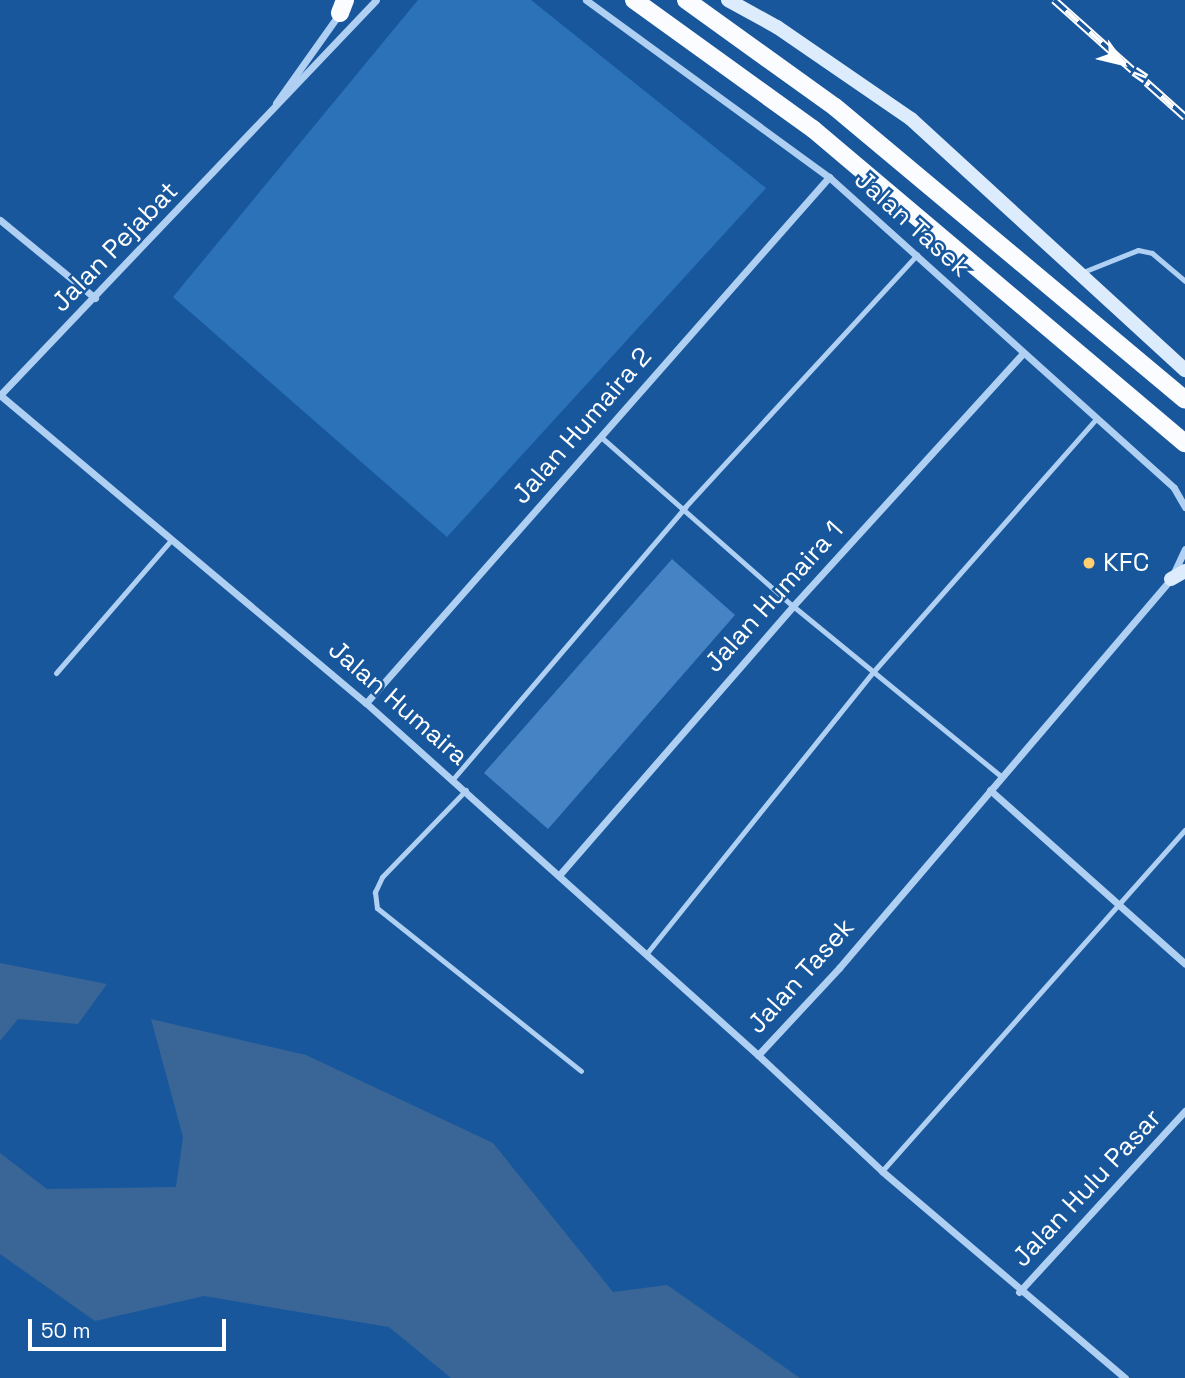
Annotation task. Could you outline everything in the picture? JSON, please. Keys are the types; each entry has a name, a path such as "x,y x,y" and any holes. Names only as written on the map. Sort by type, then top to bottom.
{"main road":[{"path":"634,0 814,129 1185,443"},
{"path":"686,0 835,107 1185,400"},
{"path":"728,0 778,27 911,120 1185,370"},
{"path":"1171,579 1185,571"}],"street":[{"name":"Jalan Pejabat","path":"0,395 260,126 376,0"},
{"name":"Jalan Tasek","path":"586,0 829,177 1095,420 1174,488 1185,507"},
{"name":"Jalan Pejabat","path":"260,126 345,4"},
{"name":"Jalan Humaira 2","path":"366,703 829,177"},
{"path":"0,220 95,298"},
{"name":"Jalan Humaira 1","path":"561,873 793,606 1023,353"},
{"name":"Jalan Humaira","path":"0,395 466,790 561,873 758,1055"},
{"name":"Jalan Tasek","path":"1125,1378 1019,1292 882,1171 758,1055 839,968 1171,579 1185,549"},
{"path":"990,790 1185,964"},
{"name":"Jalan Hulu Pasar","path":"1019,1292 1185,1111"}],"lane":[{"path":"1080,273 1138,250 1152,253 1185,281"},
{"path":"453,779 685,507 916,256"},
{"path":"647,953 873,672 1095,420"},
{"path":"601,436 685,507 793,606 1002,777"},
{"path":"57,673 172,539"},
{"path":"466,790 382,877 374,892 377,908 581,1071"},
{"path":"882,1171 1185,830"}],"shaded area":[{"path":"418,0 531,0 766,188 447,537 173,297"},
{"path":"0,963 107,984 78,1024 18,1019 0,1041"},
{"path":"151,1019 306,1055 493,1143 613,1292 667,1285 800,1378 451,1378 389,1327 204,1296 95,1321 0,1254 0,1153 47,1189 176,1187 183,1137"}],"building":[{"path":"672,559 735,615 548,829 484,773"}],"railway":[{"path":"1054,0 1185,117"}],"place":[{"name":"KFC","path":"1089,563"}]}
